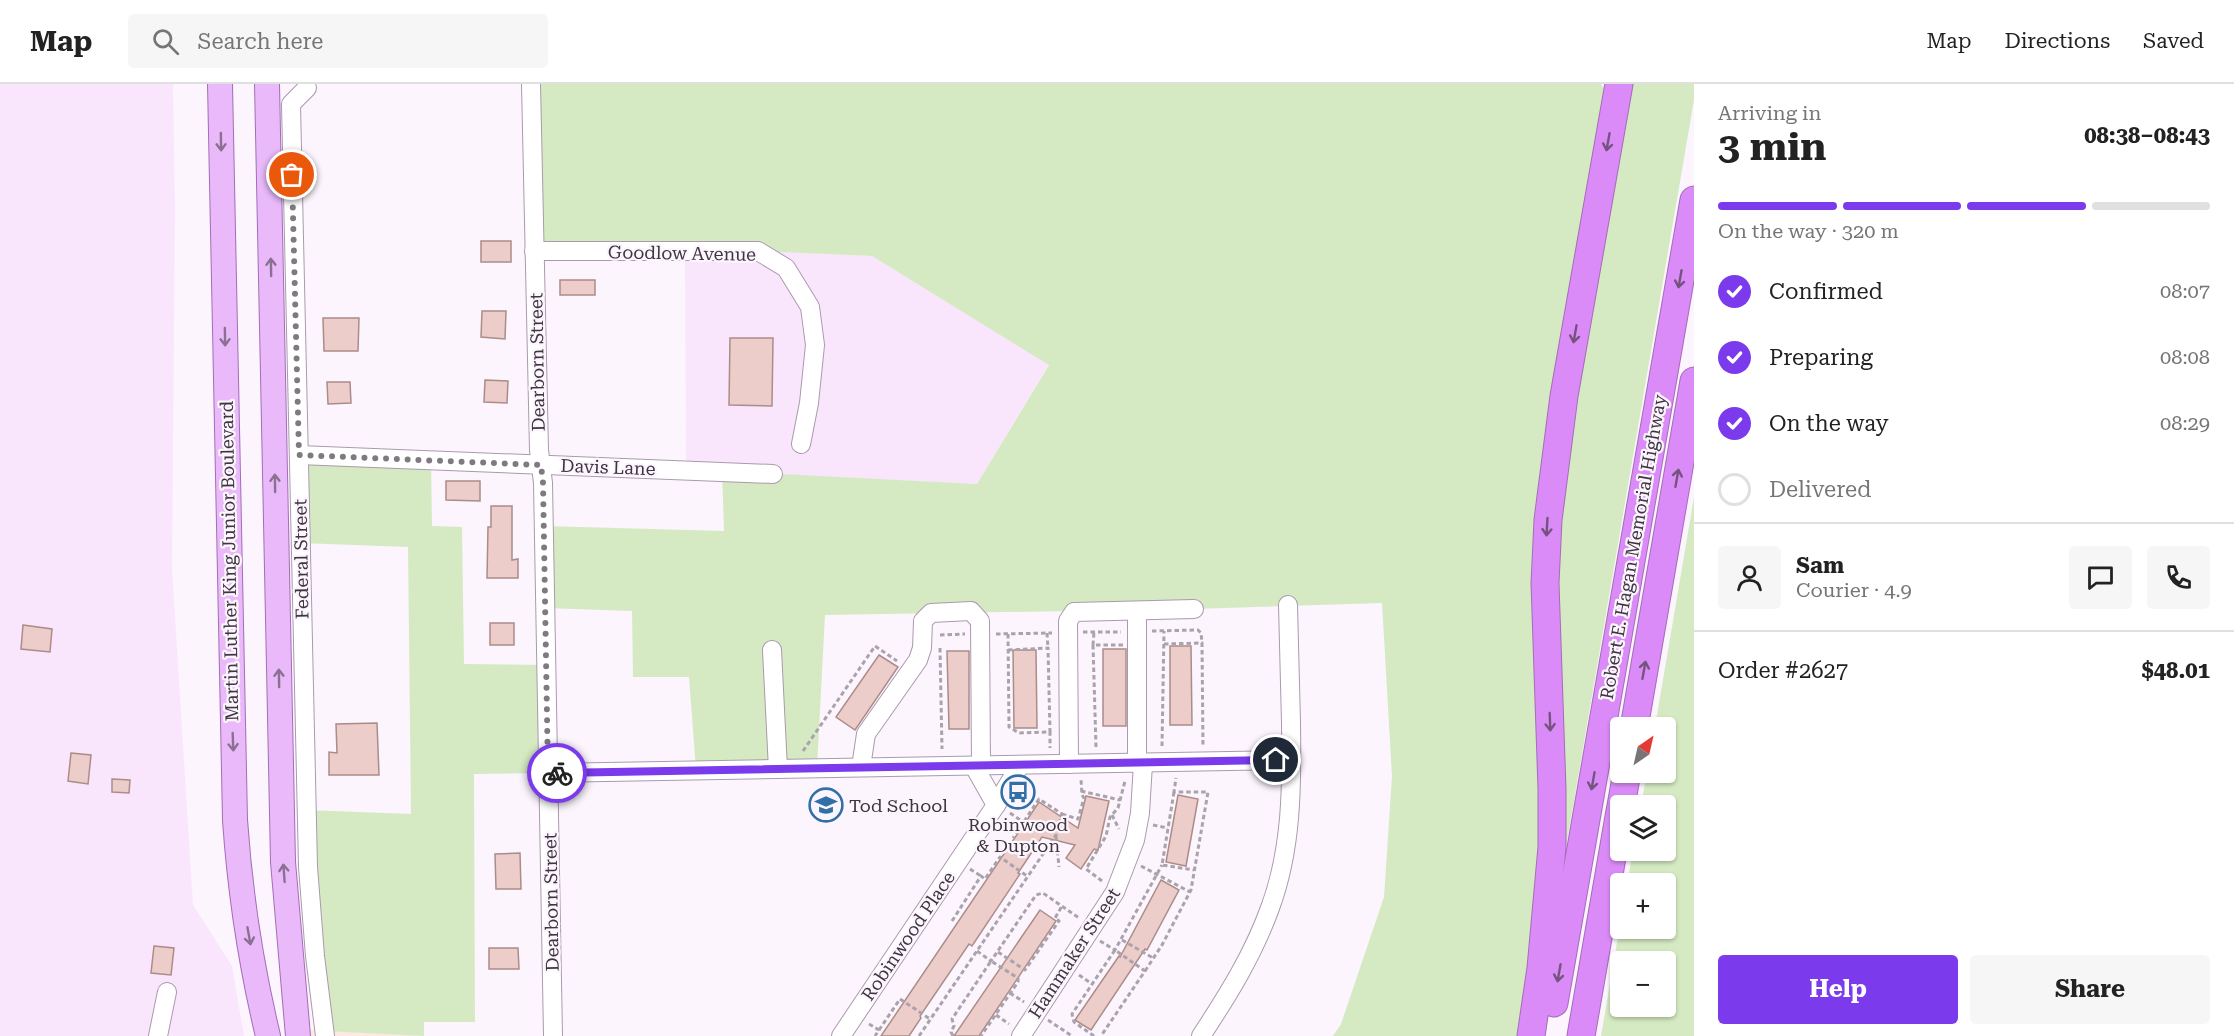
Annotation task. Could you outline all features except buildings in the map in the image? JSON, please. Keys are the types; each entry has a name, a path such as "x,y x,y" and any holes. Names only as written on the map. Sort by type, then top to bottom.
{"highway":[{"path":"1531,1036 1542,957 1552,847 1545,583 1548,520 1566,385 1618,84"},
{"name":"Robert E. Hagan Memorial Highway","path":"1548,1036 1694,200"},
{"name":"Robert E. Hagan Memorial Highway","path":"1636,717 1694,381"},
{"path":"1581,1036 1611,861"}],"main road":[{"name":"Martin Luther King Junior Boulevard","path":"220,84 235,820 244,912 268,1036"},
{"path":"267,84 283,862 298,1036"}],"street":[{"name":"Dearborn Street","path":"531,84 534,251 543,483 553,1036"},
{"name":"Federal Street","path":"307,88 291,105 308,867 315,956 326,1036"},
{"name":"Goodlow Avenue","path":"534,251 758,251 786,268 810,307 815,345 801,444"},
{"name":"Davis Lane","path":"299,455 773,474"},
{"path":"1201,1036 1241,975 1254,949 1274,898 1284,855 1290,811 1291,760 1288,605"},
{"path":"1075,771 1068,633 1068,621 1074,612 1194,609"},
{"name":"Hammaker Street","path":"1021,1036 1115,892 1135,840 1140,813 1136,768 1132,638 1137,610"},
{"path":"861,767 866,734 918,660 922,648 923,621 931,613 971,611 980,621 977,766 996,805"},
{"path":"772,650 778,769"},
{"path":"548,774 1020,765 1075,771 1096,764 1136,768 1162,763 1291,760"},
{"name":"Robinwood Place","path":"841,1036 996,805 1020,765"},
{"path":"158,1036 167,992"}],"path":[{"path":"1093,645 1164,631 1198,630 1202,633 1203,762"},
{"path":"1162,763 1164,631"},
{"path":"1094,632 1096,764"},
{"path":"942,766 940,635 1094,632 1132,638"},
{"path":"1008,633 1009,727 1019,733 1050,732"},
{"path":"1047,633 1050,748"},
{"path":"1164,644 1202,643"},
{"path":"803,751 874,646 904,666"},
{"path":"1008,650 1048,648"},
{"path":"1157,685 1164,684"},
{"path":"1103,881 1086,869 1100,849 1106,836 1110,817 1118,808 1119,800 1136,768"},
{"path":"1013,837 1039,799 1062,814 1078,819 1084,798 1075,771"},
{"path":"1094,1036 1074,1022 1072,1014 1122,940 1158,875 1162,865 1177,776"},
{"path":"1081,790 1119,800"},
{"path":"1101,1036 1145,971 1190,892 1208,792 1174,792"},
{"path":"919,1036 1056,835 1062,814"},
{"path":"1112,815 1121,832"},
{"path":"1153,825 1168,828"},
{"path":"1056,835 1059,867"},
{"path":"969,868 985,879 1000,857 1028,876"},
{"path":"1162,865 1194,870"},
{"path":"1144,867 1190,892"},
{"path":"952,921 981,876"},
{"path":"945,1036 952,1035 954,1026 952,1019 1036,895 1044,893 1093,928"},
{"path":"998,951 1025,970 1059,921 1055,918 1062,906"},
{"path":"1122,940 1153,958"},
{"path":"1104,944 1145,971"},
{"path":"977,951 1018,978 1018,982 981,1036"},
{"path":"1081,976 1092,984"},
{"path":"875,1036 900,999 930,1019"},
{"path":"1050,1022 1072,1036"},
{"path":"870,1024 879,1030"}],"shaded area":[{"path":"0,84 173,84 175,210 172,568 193,905 232,966 244,1036 0,1036"},
{"path":"685,251 758,251 872,256 1049,364 977,484 686,470"},
{"path":"298,1029 424,1036 298,1036"}],"green space":[{"path":"531,84 1601,84 1604,89 1604,104 1555,393 1537,902 1517,1036 1333,1036 1341,1024 1384,897 1392,776 1382,603 1194,609 825,615 817,768 696,770 689,677 633,677 632,611 545,608 544,526 724,531 722,471 977,484 1049,365 872,256 758,251 534,251"},
{"path":"1628,84 1694,84 1694,100 1563,865 1555,524"},
{"path":"299,455 431,460 432,526 462,527 464,664 546,665 548,773 474,774 475,1022 424,1022 424,1036 325,1031 306,810 411,814 408,547 300,543"},
{"path":"1694,497 1694,1036 1601,1036 1610,983 1610,1017 1676,1017 1676,951 1616,951 1618,939 1676,939 1676,873 1629,873 1631,861 1676,861 1676,795 1643,795 1645,783 1676,783 1676,717 1657,717"}],"way so far":[{"path":"292,175 299,455 541,465 548,774 557,773"}],"place":[{"name":"Robinwood & Dupton","path":"1018,792"},
{"name":"Tod School","path":"826,805"}],"route":[{"path":"557,773 1276,760"}]}
